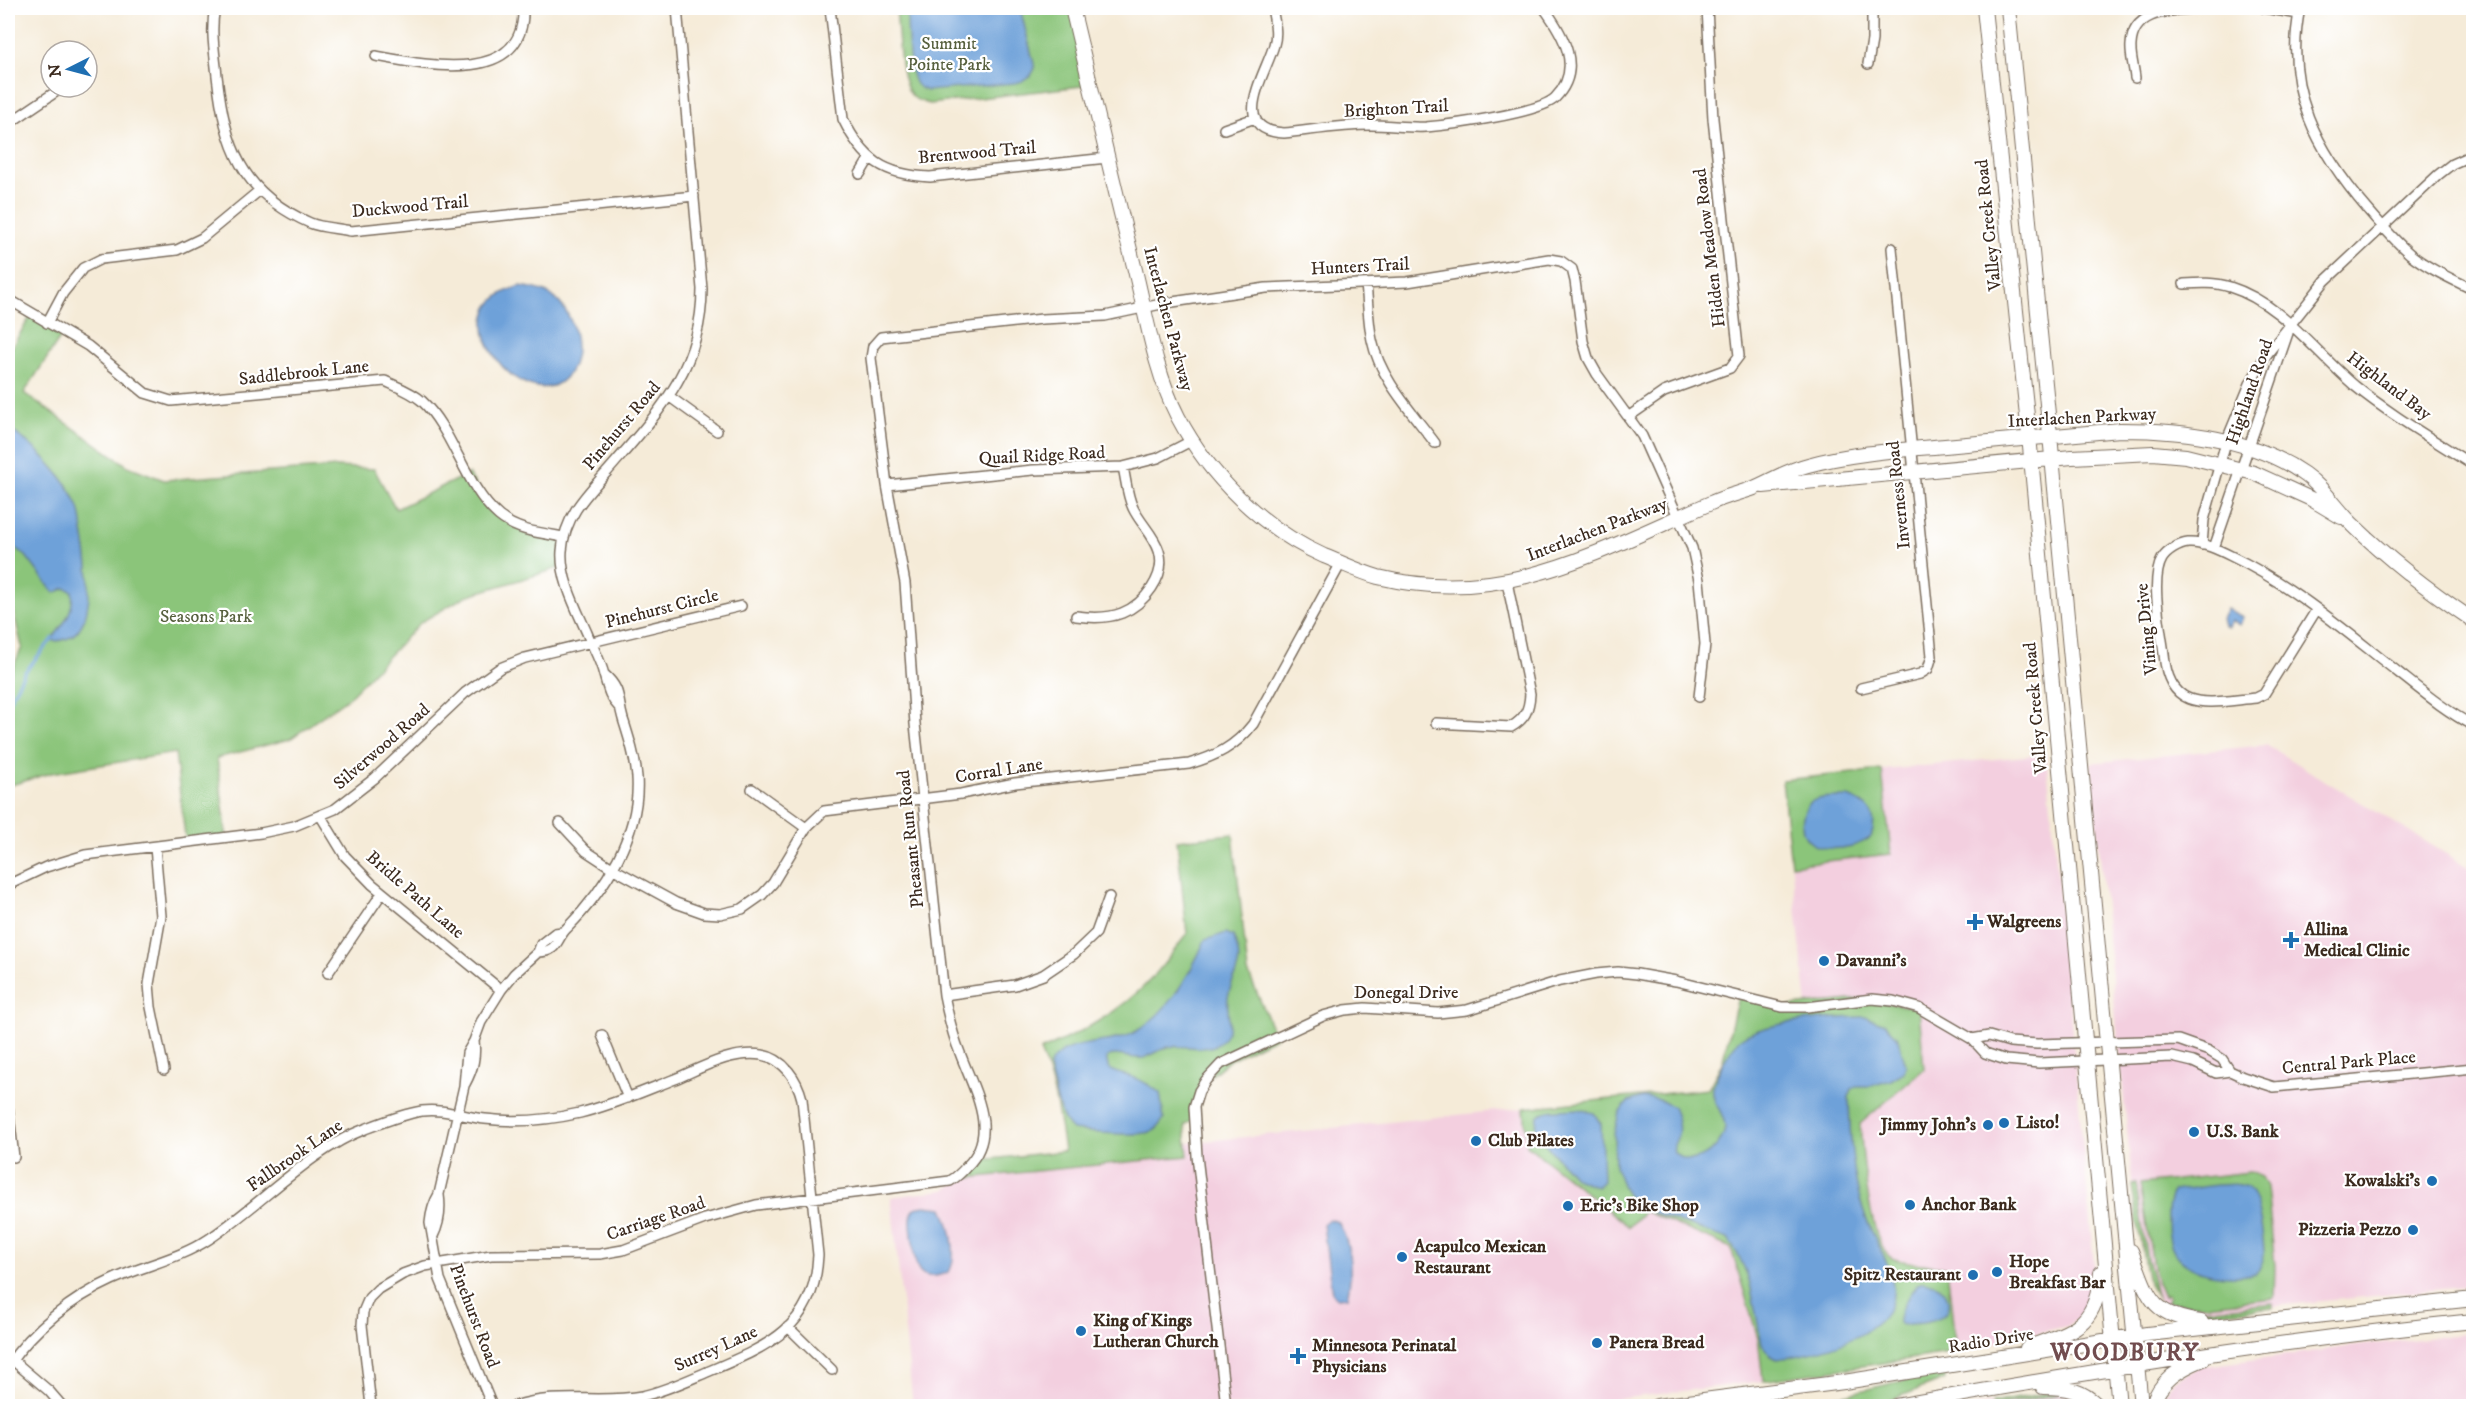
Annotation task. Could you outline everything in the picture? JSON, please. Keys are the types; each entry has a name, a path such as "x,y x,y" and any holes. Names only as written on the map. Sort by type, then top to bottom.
{"main road":[{"name":"Interlachen Parkway","path":"1072,8 1144,309 1168,395 1179,419 1193,440 1237,496 1257,514 1310,550 1376,576 1422,585 1452,586 1507,582 1558,568 1716,501 1756,487 1780,474 1807,465 1911,449 2120,430 2150,430 2189,433 2226,442 2303,473 2322,488 2351,523 2389,557 2474,621"},
{"name":"Valley Creek Road","path":"1984,8 2029,439 2119,1407"},
{"path":"2008,8 2053,459 2141,1407"},
{"name":"Interlachen Parkway","path":"1756,487 2121,453 2153,453 2186,456 2241,470 2286,486 2351,523"},
{"path":"2125,1232 2145,1288 2156,1305 2178,1318 2221,1325"},
{"path":"2003,1357 2070,1330 2088,1318 2100,1292 2104,1240"},
{"name":"Radio Drive","path":"1657,1407 1693,1404 2134,1336 2474,1299"},
{"path":"1896,1407 2224,1350 2474,1321"},
{"path":"2152,1407 2159,1389 2174,1374 2224,1350"},
{"path":"2006,1387 2069,1388 2085,1395 2098,1407"}],"street":[{"name":"Duckwood Trail","path":"215,8 213,33 221,111 226,134 246,174 260,190 275,203 312,223 351,231 694,196"},
{"path":"376,56 424,65 446,66 487,61 499,57 519,36 523,22 523,8"},
{"name":"Pinehurst Road","path":"492,1407 440,1279 433,1236 438,1226 441,1206 439,1194 464,1086 471,1072 475,1054 474,1041 489,1006 514,974 538,952 547,952 560,941 562,932 591,901 626,842 637,799 635,760 619,707 609,694 604,674 564,573 561,553 569,518 670,397 692,354 702,309 677,8"},
{"path":"830,8 843,119 869,159 860,174"},
{"path":"1224,129 1255,118 1252,106 1255,94 1274,44 1276,31 1272,8"},
{"path":"1544,8 1564,38 1570,64 1565,83 1554,99 1561,108"},
{"name":"Hidden Meadow Road","path":"1628,417 1664,392 1730,368 1739,356 1714,139 1707,8"},
{"path":"1868,64 1872,40 1872,8"},
{"path":"2135,78 2130,47 2132,37 2144,18 2153,13 2202,8"},
{"path":"2264,8 2300,11 2296,54 2308,119 2317,139 2342,180 2411,255 2474,290"},
{"path":"8,124 45,99"},
{"name":"Brighton Trail","path":"1255,118 1270,132 1370,125 1424,127 1534,109 1554,99"},
{"name":"Highland Road","path":"2220,465 2226,442 2250,384 2264,358 2325,281 2438,175 2452,164 2474,154"},
{"name":"Brentwood Trail","path":"869,159 904,174 930,177 1107,158"},
{"path":"47,322 63,293 84,268 101,259 177,250 202,238 260,190"},
{"name":"Inverness Road","path":"1861,688 1920,674 1928,669 1932,656 1892,248"},
{"name":"Hunters Trail","path":"876,340 887,334 1105,316 1216,294 1266,288 1407,282 1549,259 1561,261 1572,270 1588,358 1651,454 1692,548 1699,580 1705,644 1699,697"},
{"name":"Highland Bay","path":"2184,284 2208,283 2229,286 2247,294 2291,325 2373,400 2474,466"},
{"path":"1366,284 1372,340 1378,359 1389,379 1435,443"},
{"name":"Saddlebrook Lane","path":"8,299 88,346 145,393 171,401 385,381 422,401 436,419 485,501 500,516 530,531 564,537"},
{"name":"Highland Road","path":"2241,470 2291,325"},
{"name":"Pheasant Run Road","path":"813,1197 937,1184 953,1180 975,1159 983,1132 984,1117 953,1035 944,995 915,724 905,583 887,485 870,352 876,340"},
{"path":"670,397 717,431"},
{"name":"Quail Ridge Road","path":"887,485 1033,470 1123,467 1158,458 1193,440"},
{"path":"2202,545 2204,519 2220,465"},
{"path":"1076,616 1105,618 1122,613 1137,604 1157,578 1161,565 1160,553 1155,540 1131,505 1123,467"},
{"path":"2214,548 2241,470"},
{"name":"Vining Drive","path":"2317,609 2264,694 2256,698 2204,703 2184,696 2167,678 2156,578 2162,558 2169,551 2179,545 2189,543 2202,545 2214,548 2277,579 2317,609 2418,688 2474,726"},
{"name":"Corral Lane","path":"560,823 586,851 612,868 675,903 704,913 720,914 742,909 762,895 806,828 824,811 833,808 923,799 1015,783 1189,764 1209,759 1242,739 1253,724 1341,563"},
{"path":"1436,723 1511,727 1526,715 1530,694 1507,582"},
{"name":"Pinehurst Circle","path":"591,643 741,606"},
{"name":"Silverwood Road","path":"8,885 46,867 85,855 261,833 294,826 335,809 375,778 465,693 500,668 525,658 591,643"},
{"path":"752,789 806,828"},
{"name":"Bridle Path Lane","path":"320,815 345,856 382,893 501,990"},
{"path":"155,847 161,916 148,984 164,1070"},
{"path":"328,973 382,893"},
{"path":"944,995 1016,985 1043,975 1074,954 1096,933 1109,897"},
{"name":"Donegal Drive","path":"1226,1407 1193,1120 1196,1100 1206,1080 1221,1064 1311,1020 1334,1012 1365,1008 1432,1012 1467,1010 1560,981 1608,972 1637,974 1782,1007 1807,1007 1866,999 1893,1001 1919,1008 1972,1039 1985,1053 2006,1060 2038,1063 2087,1060"},
{"path":"602,1035 628,1098"},
{"name":"Donegal Drive","path":"1972,1039 1989,1036 2010,1042 2037,1044 2085,1042"},
{"name":"Central Park Place","path":"2085,1042 2167,1040 2189,1043 2222,1059 2230,1071"},
{"name":"Fallbrook Lane","path":"9,1360 33,1334 82,1297 112,1280 176,1256 209,1239 347,1137 398,1117 423,1111 446,1111 513,1121 541,1120 587,1111 628,1098 734,1056 761,1055 784,1065 794,1076 800,1089 813,1197"},
{"name":"Central Park Place","path":"2087,1060 2172,1057 2193,1062 2216,1073 2230,1071 2257,1083 2274,1087 2474,1068"},
{"path":"8,1107 14,1157"},
{"name":"Carriage Road","path":"371,1406 362,1325 363,1312 369,1298 378,1289 404,1274 436,1264 491,1255 600,1254 623,1250 732,1211 813,1197"},
{"name":"Surrey Lane","path":"515,1407 554,1398 595,1400 643,1396 668,1388 772,1342 798,1316 810,1296 817,1273 813,1197"},
{"path":"788,1327 832,1370"},
{"path":"9,1360 49,1391 62,1407"}],"shaded area":[{"path":"2266,745 2471,869 2474,895 2473,1286 2186,1315 2161,1302 2147,1278 2135,1212 2091,763"},
{"path":"2046,754 2095,1276 2086,1311 2067,1326 1956,1352 1947,1267 1891,1258 1881,1248 1865,1185 1860,1124 1924,1069 1807,1007 1782,780"},
{"path":"1524,1108 1528,1145 1629,1226 1644,1211 1731,1248 1758,1338 1763,1381 1562,1406 913,1406 891,1197 944,1190 967,1178 1188,1156 1187,1143"},
{"path":"2473,1333 2473,1406 2157,1406 2173,1381 2199,1367 2345,1347"},
{"path":"2047,1393 2070,1394 2092,1406 1972,1406"}],"green space":[{"name":"Summit Pointe Park","path":"896,8 1072,8 1090,85 930,104 921,101 910,93 903,76"},
{"name":"Seasons Park","path":"32,314 64,332 24,393 128,466 164,480 337,467 374,469 396,509 468,474 500,516 564,537 563,567 466,596 421,622 349,697 290,739 217,758 227,839 186,844 175,753 51,773 8,786 8,679 22,647 8,588 8,353"},
{"path":"1882,770 1891,854 1791,865 1782,780"},
{"path":"1233,834 1248,972 1276,1037 1231,1059 1206,1080 1193,1120 1185,1125 1188,1156 967,1178 984,1157 991,1159 1064,1151 1052,1087 1040,1051 1085,1029 1127,1001 1152,978 1187,934 1177,840"},
{"path":"1738,997 1782,1007 1860,999 1919,1008 1924,1069 1860,1124 1863,1154 1872,1217 1884,1250 1897,1260 1947,1267 1956,1352 1763,1381 1758,1338 1731,1248 1644,1211 1629,1227 1527,1145 1524,1108 1708,1089 1722,1063"},
{"path":"2250,1172 2262,1177 2267,1187 2275,1266 2274,1298 2206,1305 2167,1302 2169,1297 2166,1295 2164,1297 2154,1273 2140,1184"},
{"path":"2136,1184 2147,1259 2159,1301 2147,1278 2132,1185"},
{"path":"2273,1303 2273,1307 2194,1315 2176,1309 2213,1309"},
{"path":"1945,1374 1946,1379 1888,1401 1855,1406 1751,1406 1842,1395 1919,1377"},
{"path":"2053,1392 2059,1394 1993,1406 1992,1403"},
{"path":"2064,1397 2076,1400 2085,1406 2017,1406"}],"water":[{"path":"907,8 1020,8 1035,68 1027,78 1015,83 927,91 916,84 911,70"},
{"path":"521,286 544,292 556,300 564,309 574,332 576,344 572,367 566,377 549,387 530,385 511,374 495,357 486,337 485,316 496,298"},
{"path":"8,429 28,443 58,473 73,495 79,509 88,565 88,600 85,616 79,629 69,638 54,641 53,638 65,622 70,610 72,591 65,588 54,593 26,556 8,543"},
{"path":"2227,609 2243,617 2240,625 2231,621 2228,627 2224,626 2222,619"},
{"path":"1848,797 1861,803 1873,816 1871,837 1851,846 1839,848 1826,848 1807,840 1803,831 1803,818 1809,803 1824,798"},
{"path":"1226,933 1233,936 1239,962 1228,997 1228,1029 1222,1041 1216,1045 1200,1048 1168,1047 1143,1058 1115,1055 1107,1057 1107,1063 1112,1070 1142,1081 1160,1093 1164,1119 1155,1130 1139,1134 1072,1130 1063,1117 1057,1101 1049,1067 1054,1058 1072,1048 1118,1039 1140,1029 1164,1008 1174,995 1192,968 1205,940"},
{"path":"1865,1017 1885,1024 1897,1036 1906,1065 1904,1072 1891,1080 1871,1086 1857,1086 1852,1089 1849,1097 1856,1182 1866,1219 1891,1277 1893,1286 1891,1303 1882,1318 1868,1330 1851,1339 1811,1353 1777,1359 1771,1356 1762,1345 1750,1283 1739,1256 1728,1239 1656,1214 1630,1199 1615,1167 1614,1134 1619,1113 1628,1102 1643,1097 1660,1100 1673,1107 1679,1126 1674,1153 1684,1159 1699,1158 1716,1146 1724,1133 1723,1117 1714,1098 1713,1088 1723,1063 1739,1040 1750,1033 1781,1024 1818,1019"},
{"path":"1578,1109 1594,1113 1601,1124 1603,1181 1597,1187 1575,1178 1541,1139 1536,1128 1537,1116 1541,1113"},
{"path":"2216,1185 2241,1185 2252,1193 2260,1220 2264,1250 2262,1263 2256,1273 2224,1276 2201,1272 2182,1261 2173,1250 2169,1238 2168,1210 2173,1191"},
{"path":"924,1206 943,1208 948,1222 952,1238 953,1261 950,1270 944,1274 924,1275 917,1266 911,1217 915,1208"},
{"path":"1329,1219 1338,1222 1346,1239 1350,1258 1347,1297 1337,1298 1332,1294 1323,1224"},
{"path":"1922,1282 1935,1284 1944,1291 1948,1300 1945,1314 1932,1321 1902,1325 1899,1323 1899,1318 1903,1307 1910,1294"}],"waterway":[{"path":"8,703 24,673 53,638"}],"place":[{"name":"Walgreens","path":"1975,922"},
{"name":"Allina Medical Clinic","path":"2291,940"},
{"name":"Davanni's","path":"1824,961"},
{"name":"Listo!","path":"2004,1123"},
{"name":"Jimmy John's","path":"1988,1125"},
{"name":"U.S. Bank","path":"2194,1132"},
{"name":"Club Pilates","path":"1476,1141"},
{"name":"Kowalski's","path":"2432,1181"},
{"name":"Anchor Bank","path":"1910,1205"},
{"name":"Eric's Bike Shop","path":"1568,1206"},
{"name":"Pizzeria Pezzo","path":"2413,1230"},
{"name":"Acapulco Mexican Restaurant","path":"1402,1257"},
{"name":"Hope Breakfast Bar","path":"1997,1272"},
{"name":"Spitz Restaurant","path":"1973,1275"},
{"name":"King of Kings Lutheran Church","path":"1081,1331"},
{"name":"Panera Bread","path":"1597,1343"},
{"name":"Minnesota Perinatal Physicians","path":"1298,1356"}],"district":[{"name":"WOODBURY","path":"2125,1353"}]}
